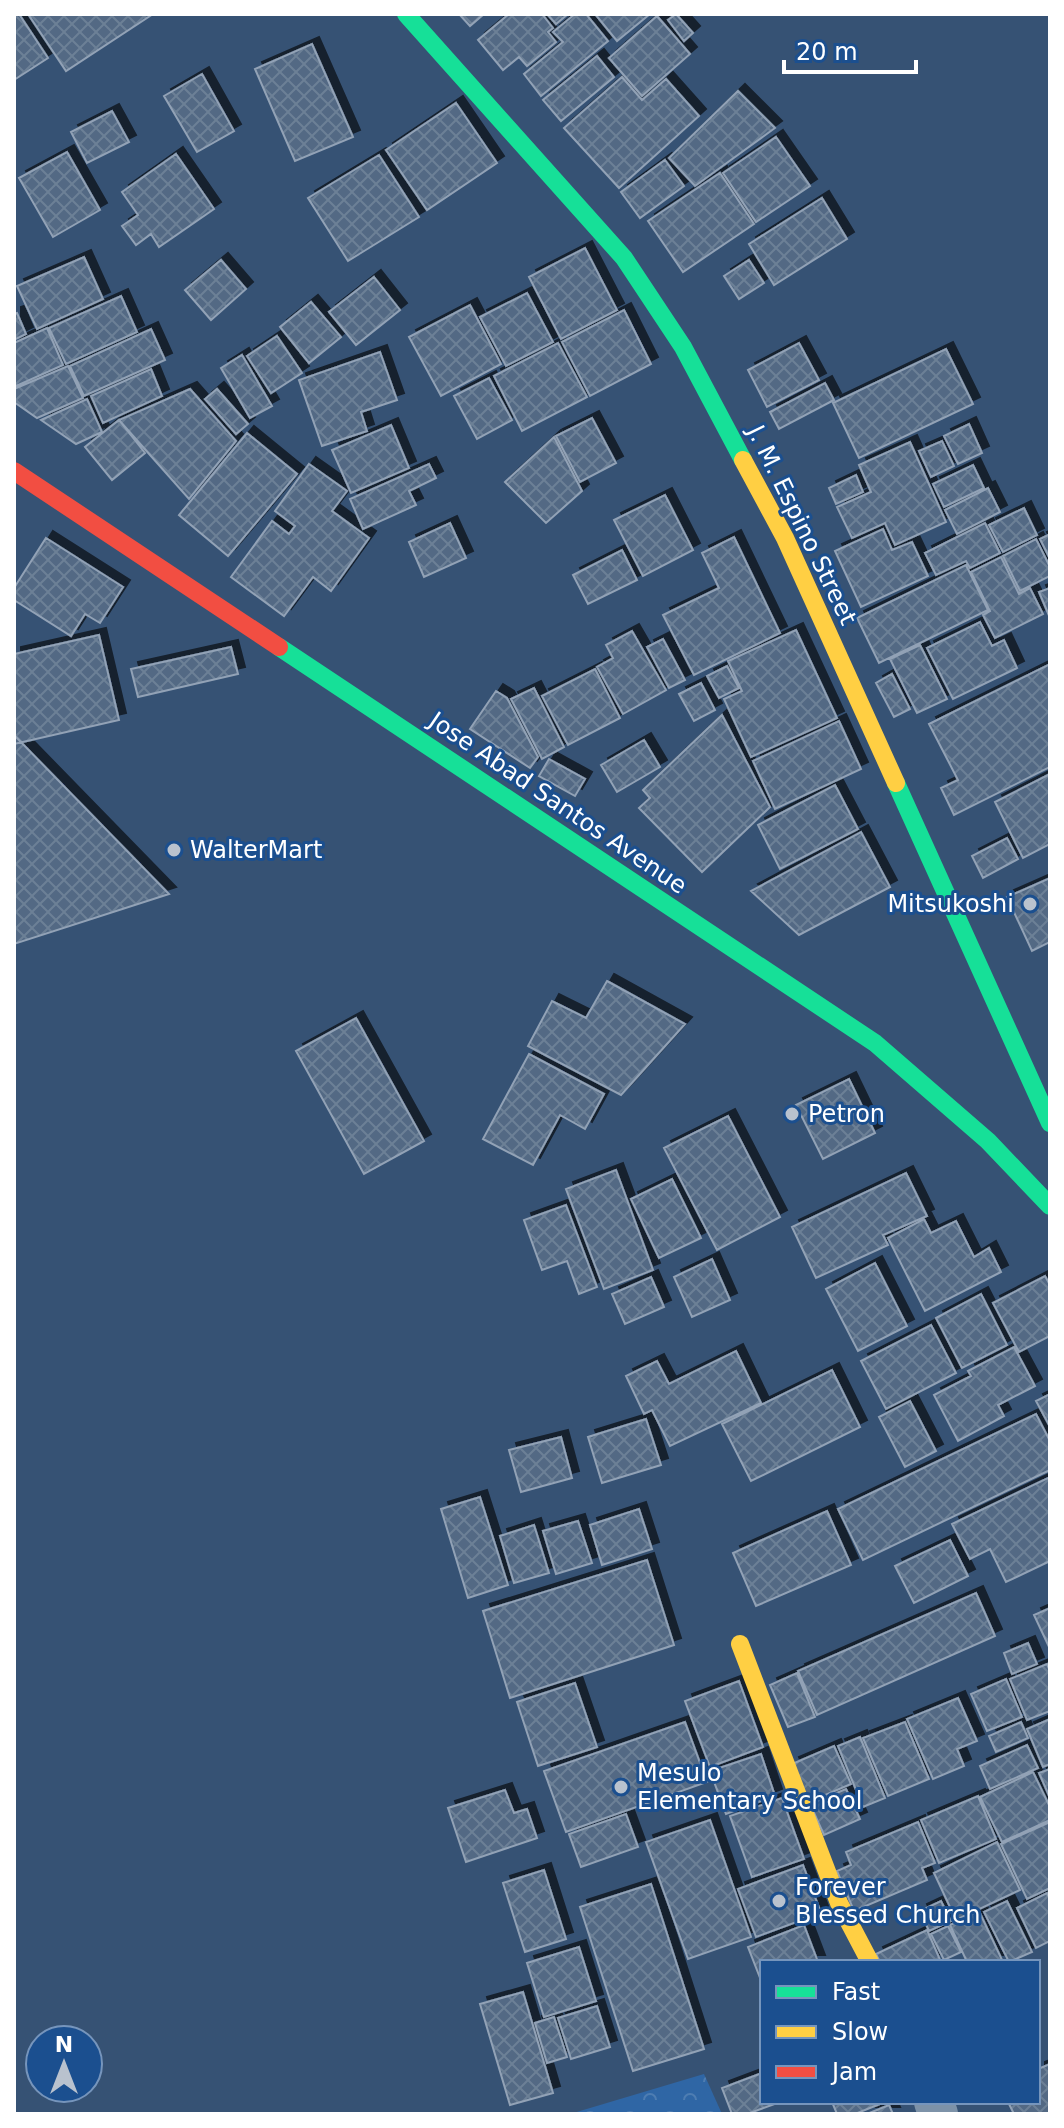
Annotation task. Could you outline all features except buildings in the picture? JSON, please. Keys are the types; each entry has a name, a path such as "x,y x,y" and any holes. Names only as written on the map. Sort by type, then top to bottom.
{"main road":[{"name":"J. M. Espino Street","path":"406,14 624,258 683,347 785,538 1050,1123"},
{"name":"Jose Abad Santos Avenue","path":"14,471 875,1043 955,1108 1017,1167 1050,1206"},
{"path":"740,1644 839,1903 869,1960"}],"green space":[{"path":"704,2074 722,2114 570,2114"}],"traffic: fast":[{"path":"406,14 624,258 683,347 743,460"},
{"path":"279,647 875,1043 988,1141 1050,1206"},
{"path":"896,783 1050,1123"}],"traffic: slow":[{"path":"743,460 785,538 896,783"},
{"path":"740,1644 839,1903 869,1960"}],"traffic: jam":[{"path":"14,471 279,647"}],"place":[{"name":"WalterMart","path":"174,850"},
{"name":"Mitsukoshi","path":"1030,904"},
{"name":"Petron","path":"792,1114"},
{"name":"Mesulo Elementary School","path":"621,1787"},
{"name":"Forever Blessed Church","path":"779,1901"}]}
